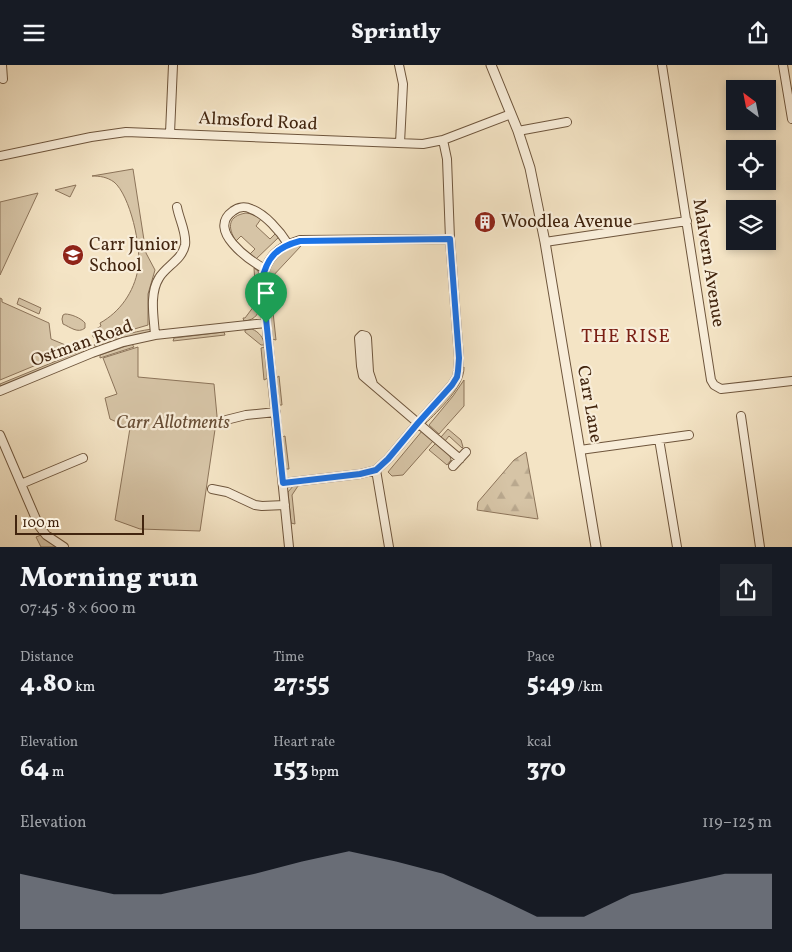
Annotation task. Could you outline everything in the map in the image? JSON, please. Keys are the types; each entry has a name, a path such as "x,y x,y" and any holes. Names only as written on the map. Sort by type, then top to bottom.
{"street":[{"path":"2,65 4,79"},
{"path":"170,133 173,65"},
{"path":"400,65 403,84 400,143"},
{"name":"Carr Lane","path":"491,65 518,131 530,167 545,242 596,547"},
{"name":"Malvern Avenue","path":"662,65 711,379 714,385 720,389 792,381"},
{"path":"783,65 792,119"},
{"name":"Almsford Road","path":"0,156 126,132 423,143 443,140 511,114"},
{"path":"518,131 567,123"},
{"path":"283,483 360,474 376,470 388,459 457,377 459,358 446,159 443,140"},
{"path":"155,335 155,289 158,279 182,253 185,245 177,207"},
{"path":"265,269 254,263 230,241 224,226 226,218 230,213 242,207 258,212 270,222 288,244"},
{"path":"545,242 687,221"},
{"path":"289,547 262,280 270,259 278,250 288,244 300,241 450,239"},
{"name":"Ostman Road","path":"0,391 112,346 155,335 266,323"},
{"path":"373,384 369,372 367,338 362,335 360,338 361,371 363,376 460,459"},
{"path":"226,420 246,415 276,412"},
{"path":"741,417 760,547"},
{"path":"0,435 38,526 46,535 64,547"},
{"path":"580,450 689,435"},
{"path":"659,439 677,547"},
{"path":"453,466 466,452"},
{"path":"21,485 83,458"},
{"path":"376,470 389,547"},
{"path":"212,489 255,505 285,505"}],"green space":[{"path":"133,169 146,253 155,270 148,294 148,325 97,340 93,337 93,331 101,326 100,323 114,313 125,301 133,286 139,260 134,223 120,189 109,179 92,176"},
{"path":"76,185 70,197 55,190"},
{"path":"38,193 0,275 0,202"},
{"path":"246,213 261,219 256,226 270,239 276,233 279,237 255,260 250,254 255,249 241,236 236,241 230,227 233,219 240,214"},
{"path":"293,246 301,246 271,278 268,276 273,261 283,251"},
{"path":"254,268 259,274 260,299 256,299"},
{"path":"0,298 2,302 49,323 51,339 75,349 0,380"},
{"path":"19,298 41,308 39,314 17,304"},
{"path":"260,301 256,315 252,319 244,321 243,318"},
{"path":"273,312 276,340 272,339 269,314"},
{"path":"65,314 81,319 85,323 85,328 77,330 63,324 62,319"},
{"path":"152,329 148,333 119,339 97,347 93,345 122,335"},
{"path":"252,329 261,335 264,345 261,345 245,332 245,330"},
{"path":"224,332 225,335 173,341 174,338"},
{"path":"132,344 134,347 100,358 100,355"},
{"name":"Carr Allotments","path":"138,347 138,377 214,384 217,416 200,531 140,529 115,520 130,428 110,419 105,398 117,394 103,358"},
{"path":"265,347 268,378 264,380 261,348"},
{"path":"83,350 84,353 0,387 0,384"},
{"path":"464,367 456,390 425,424 453,389"},
{"path":"279,376 282,405 279,405 276,378"},
{"path":"464,380 464,406 439,434 429,425"},
{"path":"448,429 461,440 462,448 449,436 445,441 441,437"},
{"path":"422,431 433,441 403,475 392,476 388,472"},
{"path":"285,436 289,469 285,469 282,437"},
{"path":"436,443 450,456 451,460 447,465 429,450"},
{"path":"526,452 538,519 477,510 478,502 514,460"},
{"path":"298,483 292,495 295,524 291,523 288,492"},
{"path":"41,535 57,547 41,547 36,537"}],"place":[{"name":"Woodlea Avenue","path":"485,222"},
{"name":"Carr Junior School","path":"73,255"}],"district":[{"name":"THE RISE","path":"626,337"}],"route":[{"path":"450,239 459,358 457,377 383,465 376,470 360,474 283,483 266,323 262,280 265,269 270,259 278,250 288,244 300,241 450,239"}]}
